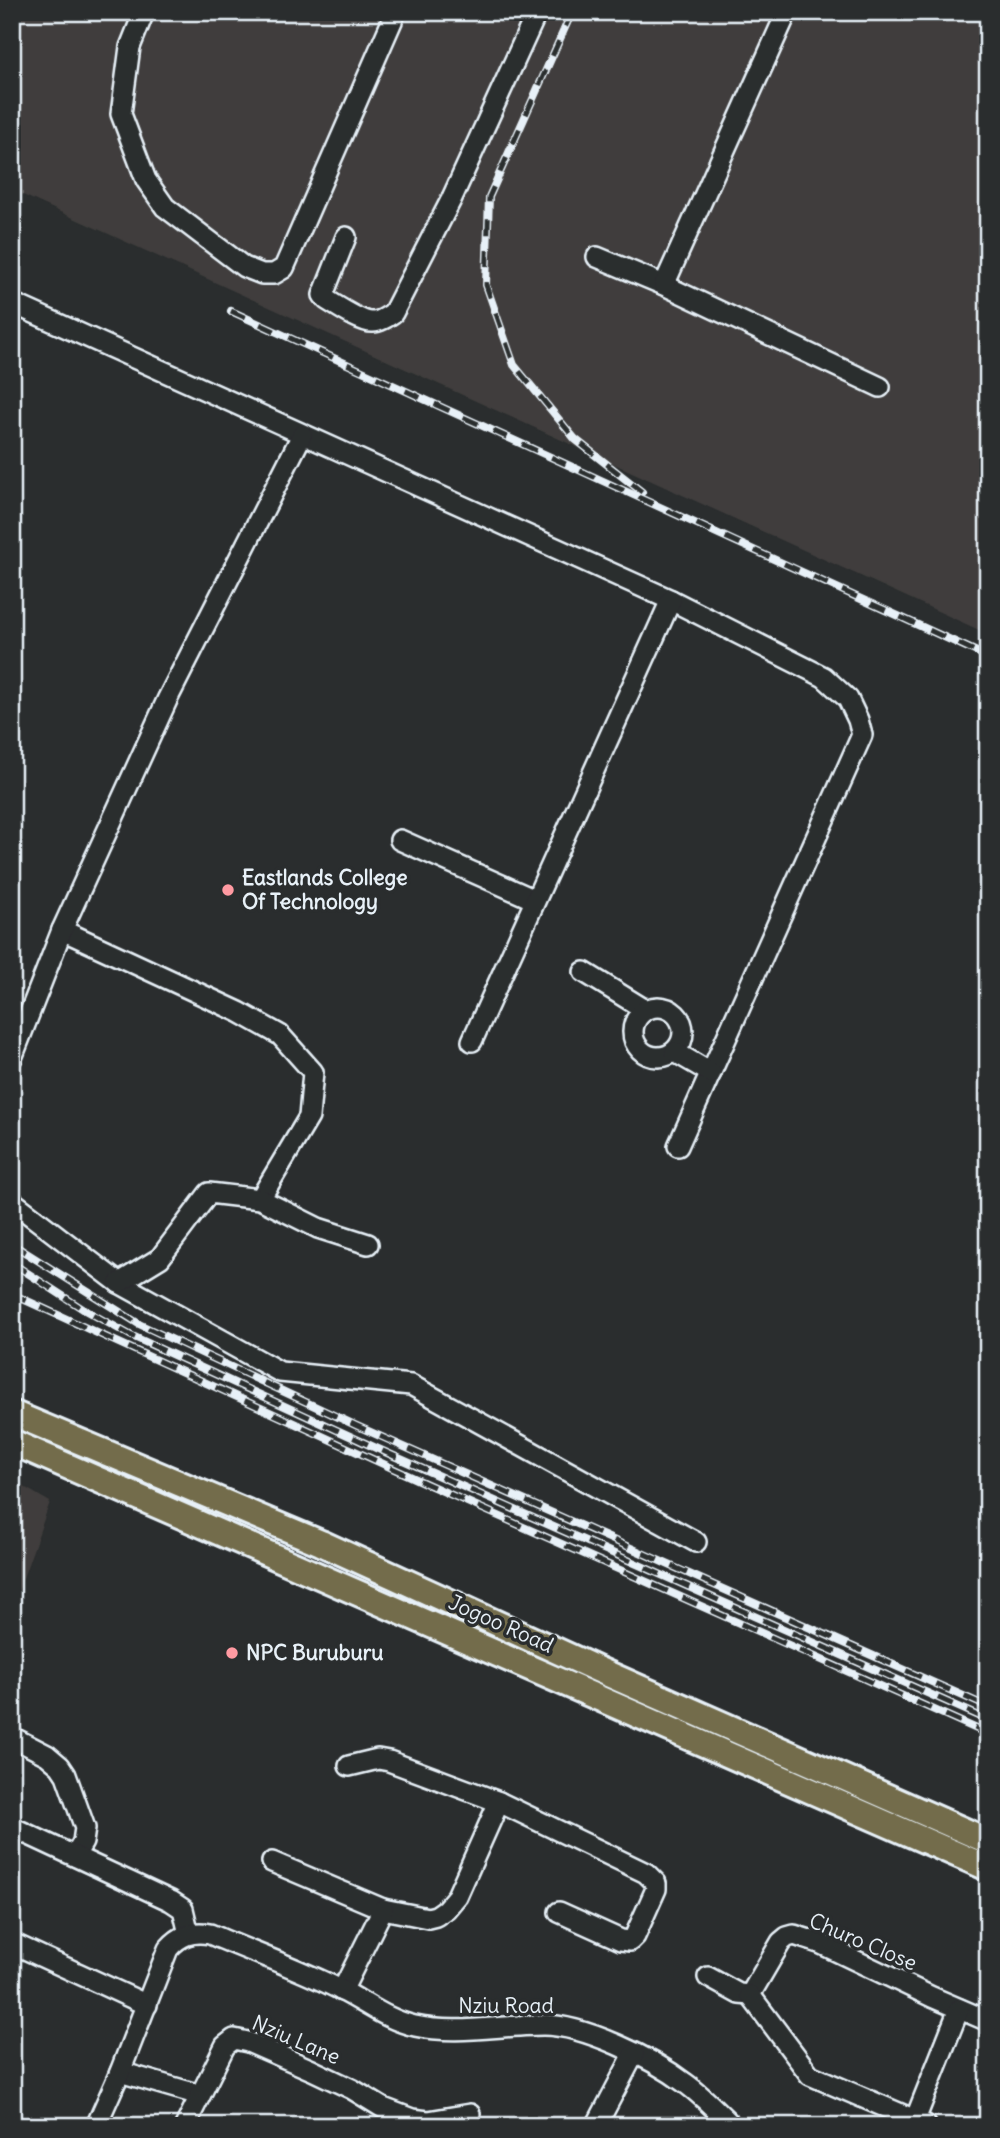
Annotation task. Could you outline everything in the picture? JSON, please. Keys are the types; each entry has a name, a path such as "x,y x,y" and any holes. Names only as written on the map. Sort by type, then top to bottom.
{"main road":[{"name":"Jogoo Road","path":"12,1413 321,1543 599,1670 988,1841"},
{"name":"Jogoo Road","path":"12,1441 988,1868"}],"street":[{"path":"145,12 130,47 121,114 146,180 165,207 244,267 262,274 274,274 284,268 396,12"},
{"path":"346,237 323,295 327,300 374,323 393,313 451,200 537,12"},
{"path":"664,285 786,12"},
{"path":"597,257 664,285 880,387"},
{"path":"12,303 671,600 824,677 848,699 862,735 678,1146"},
{"path":"12,1058 62,930 167,698 302,435"},
{"path":"472,1041 671,600"},
{"path":"400,840 535,900"},
{"path":"62,930 270,1029 280,1035 313,1072 309,1117 260,1199"},
{"path":"584,972 644,1009 663,1006 679,1016 684,1035 675,1052 659,1058 643,1053 632,1039 633,1022 644,1009"},
{"path":"675,1052 710,1073"},
{"path":"119,1283 160,1258 209,1193 260,1199 318,1228 368,1244"},
{"path":"12,1201 119,1283 280,1372 411,1385 696,1542"},
{"path":"12,1737 47,1755 66,1775 85,1828 85,1836 75,1856"},
{"path":"349,1766 378,1759 389,1761 499,1802 646,1873 656,1883 656,1889 635,1936 630,1941 621,1940 559,1912"},
{"path":"272,1861 383,1909 428,1918 436,1916 457,1896 499,1802"},
{"path":"12,1827 183,1909 189,1934 176,1940 168,1950 96,2126"},
{"path":"342,1991 383,1909"},
{"name":"Nziu Road","path":"189,1934 210,1934 415,2026 464,2029 547,2025 586,2033 668,2071 687,2084 732,2126"},
{"name":"Churo Close","path":"750,1995 781,1942 794,1935 820,1943 988,2021"},
{"path":"12,1943 147,2005"},
{"path":"708,1977 739,1994 750,1995 810,2075 921,2123 959,2009"},
{"name":"Nziu Lane","path":"185,2126 225,2046 234,2039 240,2039 342,2084 374,2103 391,2119"},
{"path":"596,2126 635,2054"},
{"path":"120,2072 200,2095"},
{"path":"391,2119 428,2121 470,2114"}],"shaded area":[{"path":"12,12 988,12 988,634 12,190"},
{"path":"12,1480 50,1502 12,1609"}],"railway":[{"path":"572,12 489,197 486,285 514,365 575,439 642,492"},
{"path":"231,311 988,657"},
{"path":"12,1244 139,1324 355,1425 988,1707"},
{"path":"12,1263 83,1309 130,1335 376,1448 988,1720"},
{"path":"12,1294 427,1484 988,1734"}],"place":[{"name":"Eastlands College Of Technology","path":"228,890"},
{"name":"NPC Buruburu","path":"232,1653"}]}
